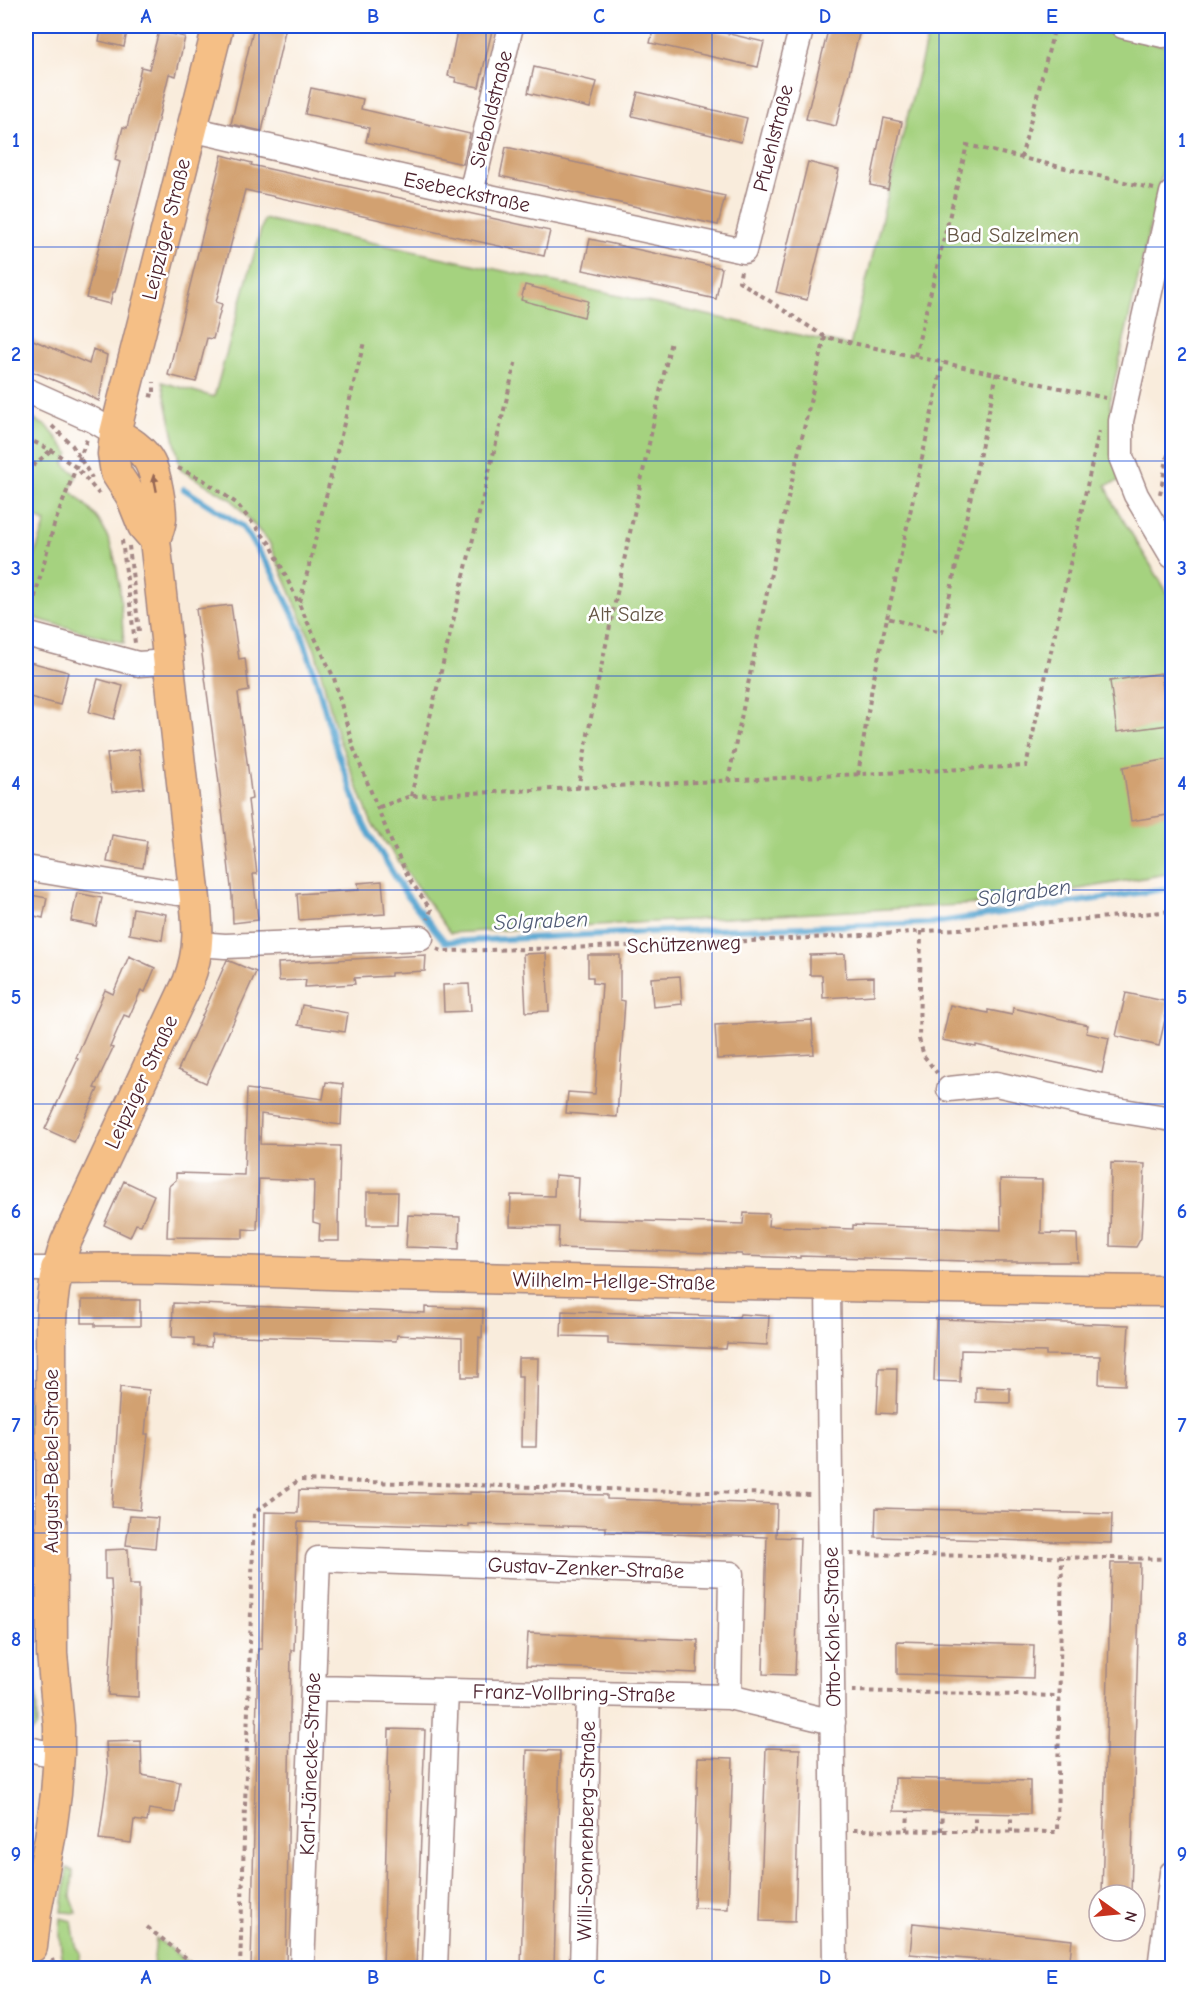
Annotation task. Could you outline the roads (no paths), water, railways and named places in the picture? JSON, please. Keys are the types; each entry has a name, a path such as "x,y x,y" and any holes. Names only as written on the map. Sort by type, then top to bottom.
{"main road":[{"name":"Leipziger Straße","path":"56,1269 78,1215 188,982 195,964 198,944 194,890 150,663 141,538 143,526 131,496 116,473 113,454 115,433 192,129 214,26"},
{"name":"Wilhelm-Hellge-Straße","path":"56,1269 255,1271 998,1290 1173,1291"},
{"name":"August-Bebel-Straße","path":"26,1870 42,1751 59,1726 52,1654 51,1322 52,1292 56,1269"},
{"name":"August-Bebel-Straße","path":"33,1952 36,1912 56,1794 42,1751"}],"street":[{"name":"Sieboldstraße","path":"471,193 512,26"},
{"name":"Pfuehlstraße","path":"744,251 802,26"},
{"path":"1123,26 1163,35"},
{"name":"Esebeckstraße","path":"192,129 471,193 744,251"},
{"path":"1166,192 1121,421 1121,457 1136,495 1173,556"},
{"path":"26,390 93,420 115,433"},
{"path":"27,629 150,663"},
{"path":"26,868 178,893 194,890"},
{"path":"198,944 225,946 421,938"},
{"path":"949,1089 996,1084 1099,1107 1173,1119"},
{"path":"26,1269 56,1269"},
{"name":"Otto-Kohle-Straße","path":"828,1285 835,1968"},
{"name":"Karl-Jänecke-Straße","path":"302,1968 318,1559"},
{"name":"Gustav-Zenker-Straße","path":"318,1559 731,1574 729,1697"},
{"name":"Franz-Vollbring-Straße","path":"313,1688 729,1697 833,1722"},
{"path":"435,1968 446,1690"},
{"name":"Willi-Sonnenberg-Straße","path":"582,1968 589,1694"},
{"path":"1160,1968 1173,1873"}],"waterway":[{"name":"Solgraben","path":"184,489 242,526 273,573 301,631 333,739 364,825 405,893 445,942 645,932 932,923 1172,888"}],"park label":[{"name":"Bad Salzelmen","path":"1013,235"},
{"name":"Alt Salze","path":"626,614"}]}
